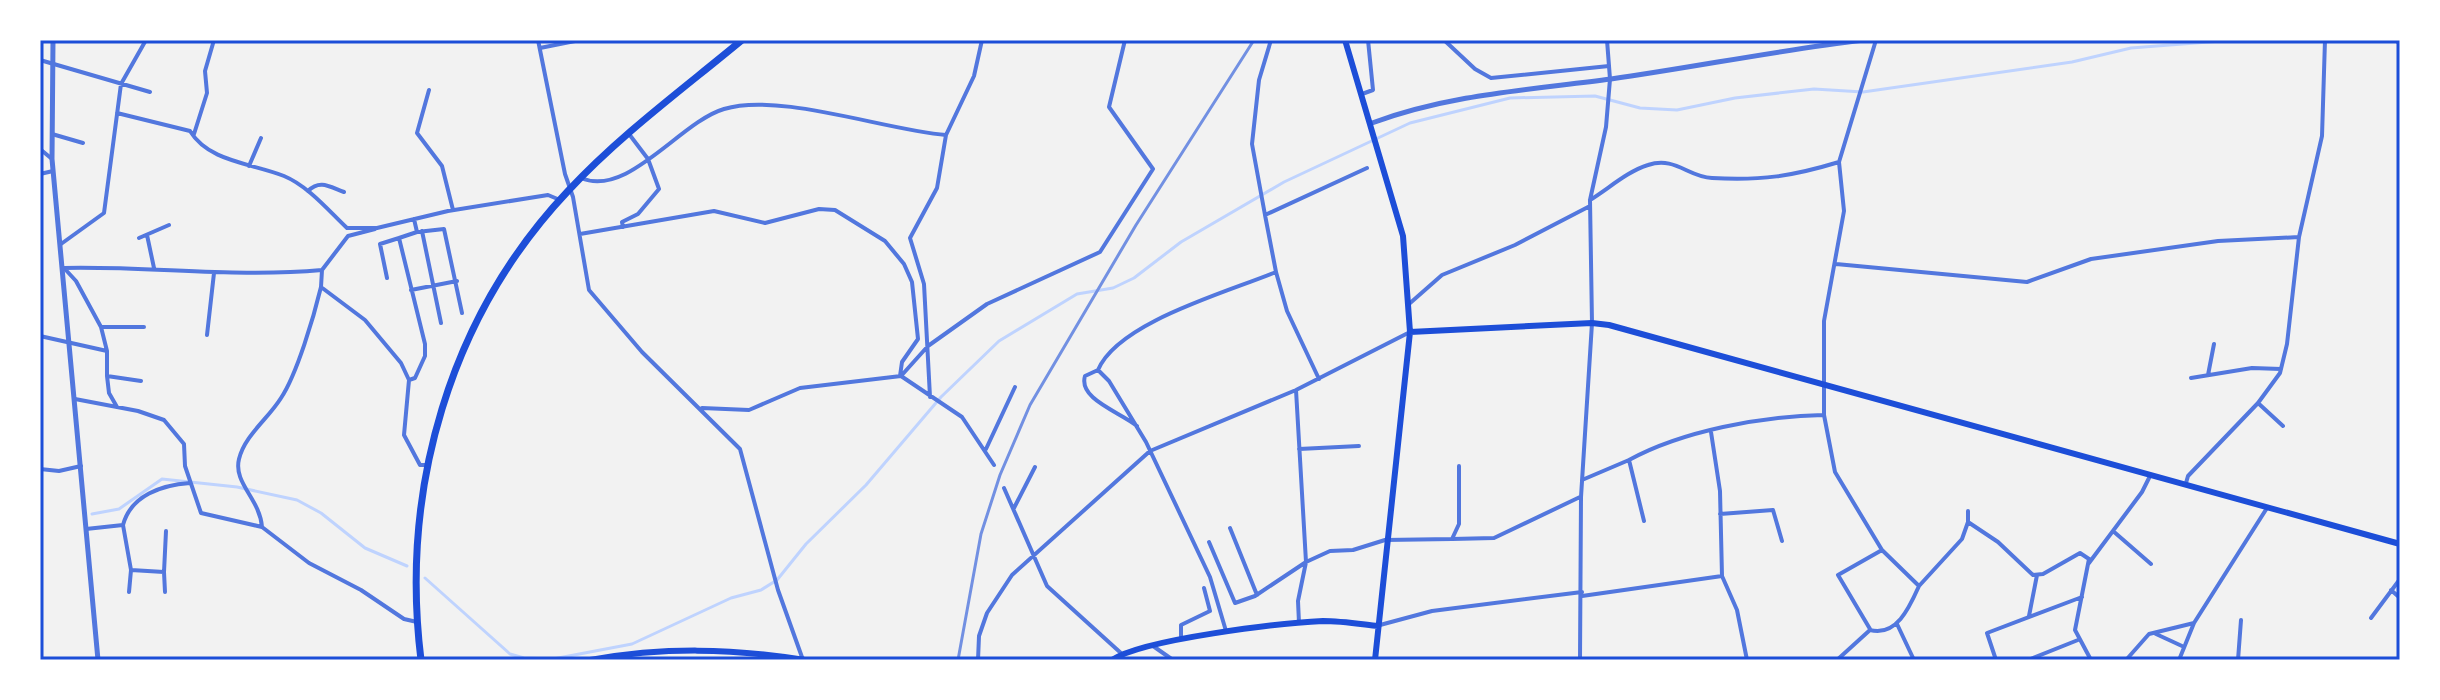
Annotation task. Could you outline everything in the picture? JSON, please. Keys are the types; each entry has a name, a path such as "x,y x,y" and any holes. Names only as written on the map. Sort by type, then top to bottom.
{"main road":[{"path":"421,660 417,541 427,465 451,380 483,308 504,273 570,189 629,134 742,40"},
{"path":"1345,40 1403,236 1409,304 1410,332 1385,540 1375,660"},
{"path":"1410,332 1592,323 2151,473 2400,544"},
{"path":"1112,660 1151,645 1181,639 1324,621 1378,626"},
{"path":"590,660 670,649 745,650 804,660"}],"street":[{"path":"53,40 52,159 98,660"},
{"path":"61,244 104,213 121,84 146,40"},
{"path":"193,135 207,93 205,71 214,40"},
{"path":"477,40 507,40"},
{"path":"538,40 580,234 585,277 596,301 642,352 732,437 746,462 778,590 804,660"},
{"path":"540,48 580,40"},
{"path":"930,397 924,284 910,238 937,188 946,135 974,76 982,40"},
{"path":"702,408 749,410 800,388 901,376 928,346 987,304 1091,258 1108,240 1153,169 1109,107 1125,40"},
{"path":"1271,40 1259,80 1252,144 1276,272 1287,311 1319,379"},
{"path":"1362,94 1373,90 1368,40"},
{"path":"1444,40 1475,69 1491,78 1609,66"},
{"path":"1580,660 1581,497 1592,323 1590,200 1606,127 1610,79 1607,40"},
{"path":"1372,123 1419,105 1472,95 1610,79 1767,51 1864,40"},
{"path":"1876,40 1839,162 1844,211 1824,321 1821,383 1835,472 1882,550 1919,586"},
{"path":"2186,483 2188,476 2258,403 2281,369 2299,237 2322,136 2325,40"},
{"path":"40,60 150,92"},
{"path":"429,90 417,133 442,166 453,210"},
{"path":"581,178 590,181 616,178 648,159 668,141 720,110 737,106 780,106 946,135"},
{"path":"117,113 190,131 199,146 285,177 308,191 347,228 377,228"},
{"path":"52,134 83,143"},
{"path":"623,227 622,222 638,214 659,189 648,159 629,134"},
{"path":"249,166 261,138"},
{"path":"40,149 52,159"},
{"path":"1590,200 1648,165 1674,162 1708,178 1760,180 1788,178 1839,162"},
{"path":"1265,215 1367,168"},
{"path":"40,174 53,171"},
{"path":"308,191 314,185 323,184 344,192"},
{"path":"262,527 259,507 243,488 238,461 256,427 282,397 321,287 322,270 348,236 453,210 548,195 560,200"},
{"path":"1409,304 1442,275 1515,245 1590,206"},
{"path":"580,234 714,211 765,223 819,209 848,216 885,241 904,264 912,282 918,339 902,362 901,376"},
{"path":"414,219 420,231 441,323"},
{"path":"139,238 169,225"},
{"path":"387,278 380,244 420,231 444,229 462,313"},
{"path":"147,235 154,268"},
{"path":"1836,264 2027,282 2091,259 2218,241 2299,237"},
{"path":"399,238 425,356 415,378 409,380"},
{"path":"64,268 154,268 265,275 322,270"},
{"path":"64,268 76,281 101,327 107,351 109,393 117,407"},
{"path":"1137,426 1085,392 1085,376 1098,370 1103,358 1117,343 1156,321 1276,272"},
{"path":"207,335 214,273"},
{"path":"411,290 457,281"},
{"path":"321,287 365,320 401,363 409,380 404,435 420,465 427,465"},
{"path":"101,327 144,327"},
{"path":"978,660 979,636 987,613 1012,575 1150,451 1296,390 1410,332"},
{"path":"40,336 107,351"},
{"path":"2208,375 2214,344"},
{"path":"2191,378 2252,368 2281,369"},
{"path":"1098,370 1109,381 1150,451 1210,577 1226,634"},
{"path":"107,376 141,381"},
{"path":"901,376 962,417 994,465"},
{"path":"986,449 1015,387"},
{"path":"1296,390 1306,562 1298,601 1299,624"},
{"path":"75,399 164,420 184,444 190,483 201,513 262,527 309,563 361,590 404,619 418,622"},
{"path":"2258,403 2283,426"},
{"path":"1582,480 1662,442 1794,416 1824,415"},
{"path":"1711,432 1720,514 1722,576 1737,610 1747,660"},
{"path":"1299,449 1359,446"},
{"path":"1629,460 1644,521"},
{"path":"40,469 59,471 81,466"},
{"path":"1452,539 1459,524 1459,466"},
{"path":"1014,508 1035,467"},
{"path":"2091,660 2075,630 2089,563 2142,492 2151,473"},
{"path":"129,592 131,570 123,525 127,510 163,485 190,483"},
{"path":"1004,488 1047,586 1122,654"},
{"path":"1209,542 1235,603 1257,595 1306,562 1330,551 1353,550 1385,540 1494,538 1581,497"},
{"path":"2179,660 2182,646 2194,623 2269,506"},
{"path":"1720,514 1773,510 1782,541"},
{"path":"1882,550 1838,575 1870,630 1878,632 1897,624 1919,586 1962,539 1968,511"},
{"path":"1968,522 1998,542 2037,575"},
{"path":"86,529 123,525"},
{"path":"1230,528 1257,595"},
{"path":"165,592 166,531"},
{"path":"2113,531 2151,564"},
{"path":"2037,575 2080,553 2089,559 2089,563"},
{"path":"131,570 164,572"},
{"path":"2028,617 2037,575"},
{"path":"1378,626 1432,611 1722,576"},
{"path":"2371,618 2400,579"},
{"path":"1181,639 1181,625 1210,611 1204,588"},
{"path":"2391,590 2400,598"},
{"path":"1996,660 1987,633 2082,597"},
{"path":"2238,660 2241,620"},
{"path":"2126,660 2153,633 2194,623"},
{"path":"1897,624 1914,660"},
{"path":"1837,660 1870,630"},
{"path":"2153,633 2182,646"},
{"path":"2028,660 2078,640"},
{"path":"1151,645 1173,660"}],"waterway":[{"path":"425,578 510,654 524,658 553,659 632,644 731,598 761,590 777,580 806,544 866,485 941,397 999,341 1077,294 1113,288 1134,278 1181,242 1284,182 1410,123 1510,98 1595,96 1640,108 1677,110 1735,98 1814,89 1863,92 2072,62 2131,48 2234,40"},
{"path":"92,514 119,509 162,479 237,487 297,500 321,513 365,548 407,566"}],"railway":[{"path":"958,660 981,534 1000,475 1030,405 1136,225 1254,40"}]}
